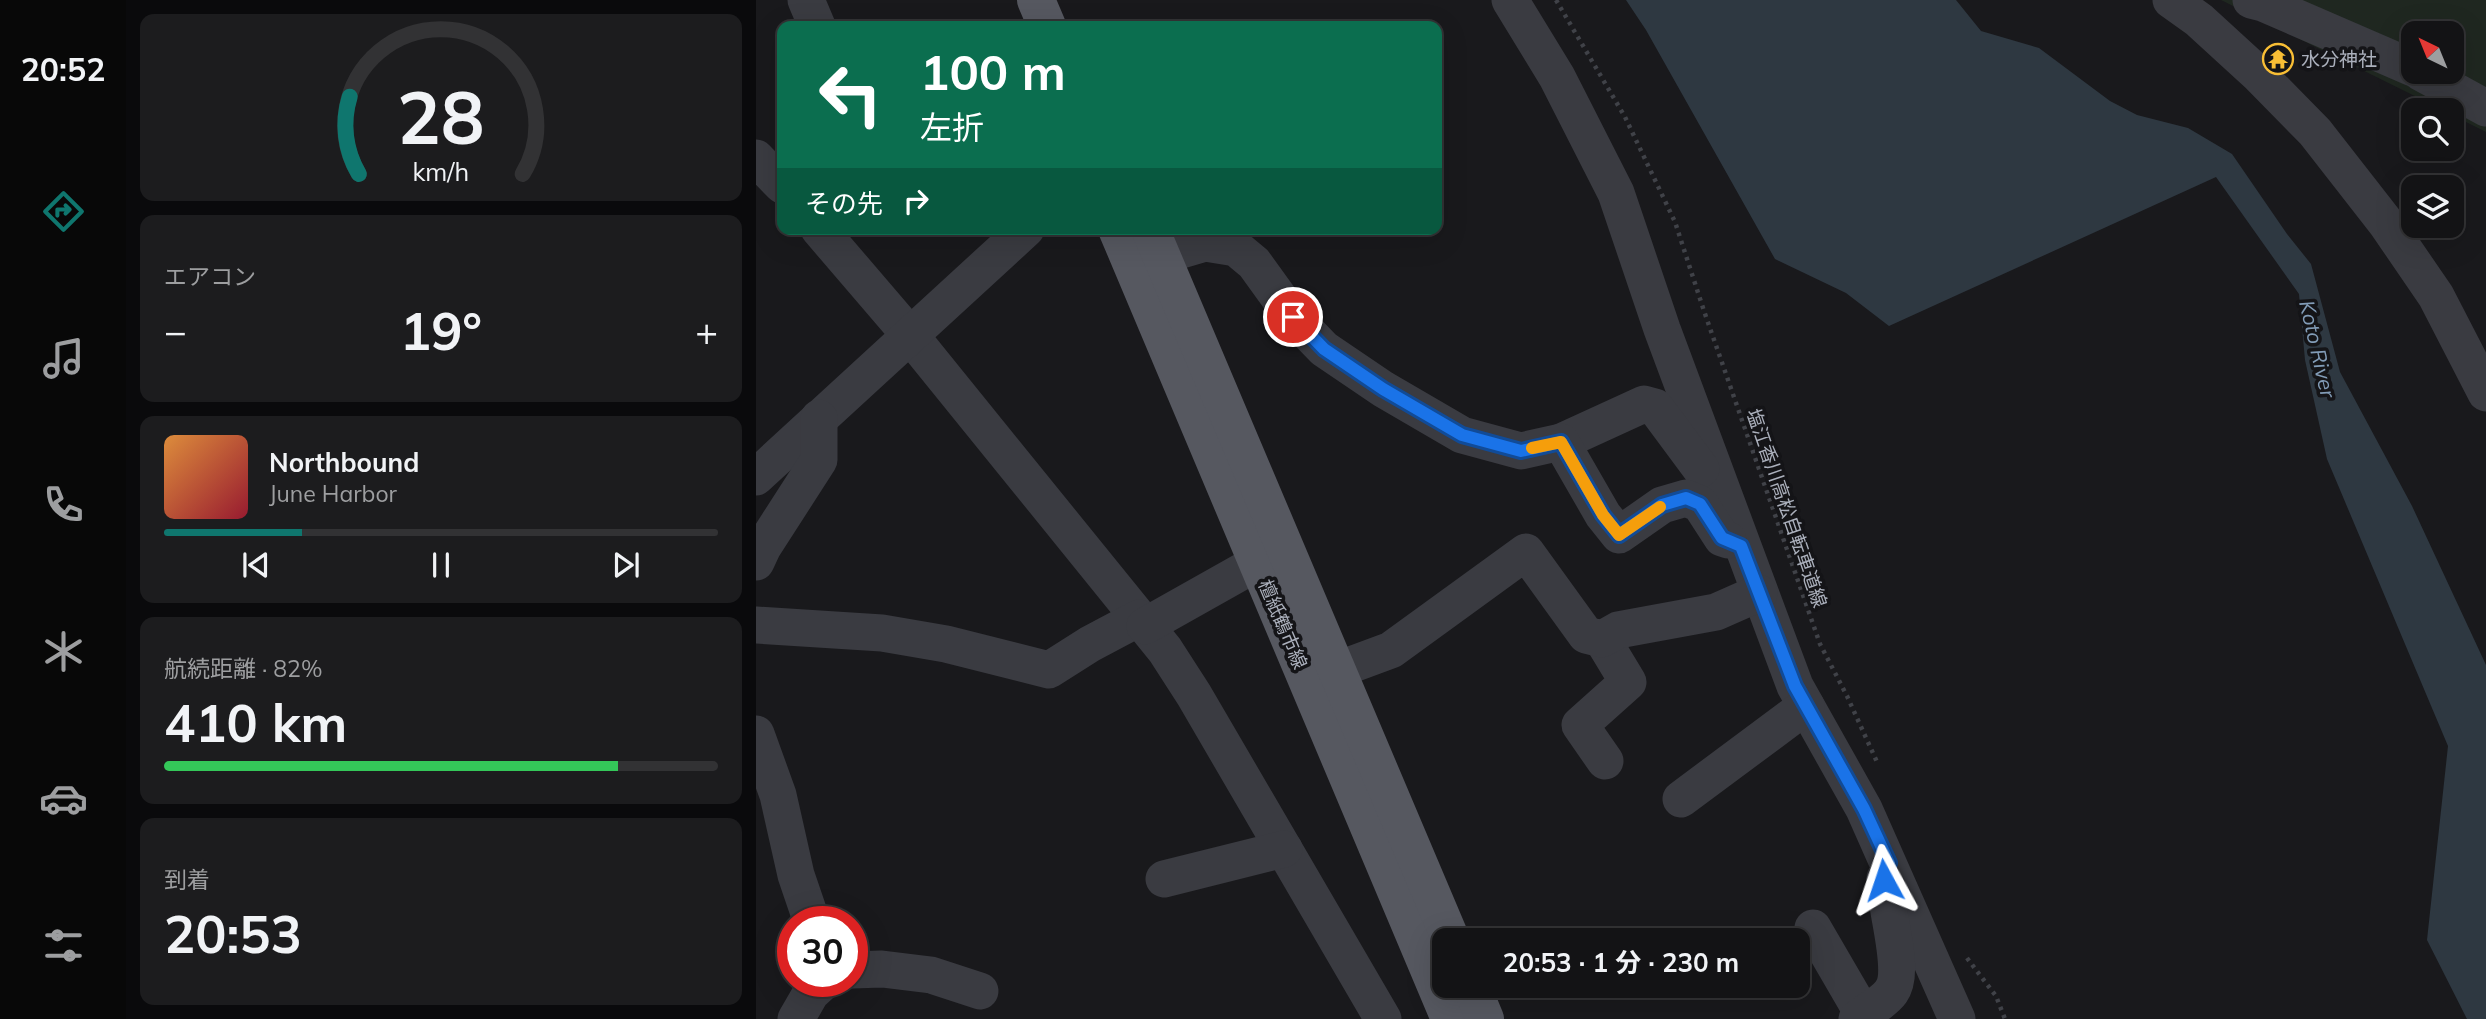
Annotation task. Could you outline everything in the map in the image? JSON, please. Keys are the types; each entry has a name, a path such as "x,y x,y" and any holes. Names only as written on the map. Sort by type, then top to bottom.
{"main road":[{"path":"1036,0 1045,21"},
{"name":"檀紙鶴市線","path":"1120,235 1450,1019"},
{"name":"檀紙鶴市線","path":"1156,243 1446,928"},
{"path":"1476,998 1485,1019"}],"street":[{"path":"806,0 815,21"},
{"path":"1510,0 1557,77 1616,193 1662,329 1795,686 1864,809 1957,1019"},
{"path":"2171,0 2199,20 2258,74 2315,132 2386,223 2436,296 2486,393"},
{"path":"2258,1 2401,63"},
{"path":"2442,84 2486,108"},
{"path":"825,235 909,334 1165,650 1383,1019"},
{"path":"756,477 1019,235"},
{"path":"1156,243 1205,243 1236,248 1254,263 1293,317 1324,349 1383,389 1462,435 1521,451 1561,442 1644,404 1655,407 1724,498"},
{"path":"756,562 818,460 819,418"},
{"path":"1561,442 1603,515 1619,535 1662,505 1686,498 1700,504 1722,538 1741,546"},
{"path":"1337,670 1391,650 1526,552 1586,635 1602,639 1618,631 1716,612 1759,593"},
{"path":"756,625 882,633 946,644 1049,670 1090,645 1142,622 1257,563"},
{"path":"1602,639 1628,682 1580,725 1605,761"},
{"path":"1681,799 1806,706"},
{"path":"756,734 778,795 796,875 807,906"},
{"path":"1164,879 1284,849"},
{"path":"1812,928 1860,1017 1892,992 1898,969 1886,908 1884,880 1889,863"},
{"path":"868,969 931,975 980,991"},
{"path":"796,1019 809,997"}],"path":[{"name":"塩江香川高松自転車道線","path":"1556,0 1625,117 1675,222 1819,644 1847,696 1881,770"},
{"path":"1964,953 1996,996 2005,1019"}],"shaded area":[{"path":"2221,0 2486,0 2486,132 2464,121 2464,98 2419,98"}],"water":[{"name":"Koto River","path":"1626,0 1956,0 1981,31 2039,48 2110,101 2137,115 2188,128 2232,154 2311,264 2340,372 2412,506 2486,665 2486,1019 2467,1019 2427,940 2448,746 2327,459 2305,360 2299,294 2216,177 1889,326 1846,293 1775,259 1646,30"}],"slow traffic":[{"path":"1532,448 1561,442 1603,515 1619,535 1660,507"}],"place":[{"name":"水分神社","path":"2278,59"}],"route":[{"path":"1293,317 1324,349 1383,389 1462,435 1521,451 1561,442 1603,515 1619,535 1662,505 1686,498 1700,504 1722,538 1741,546 1795,686 1864,809 1889,863 1884,880"}]}
